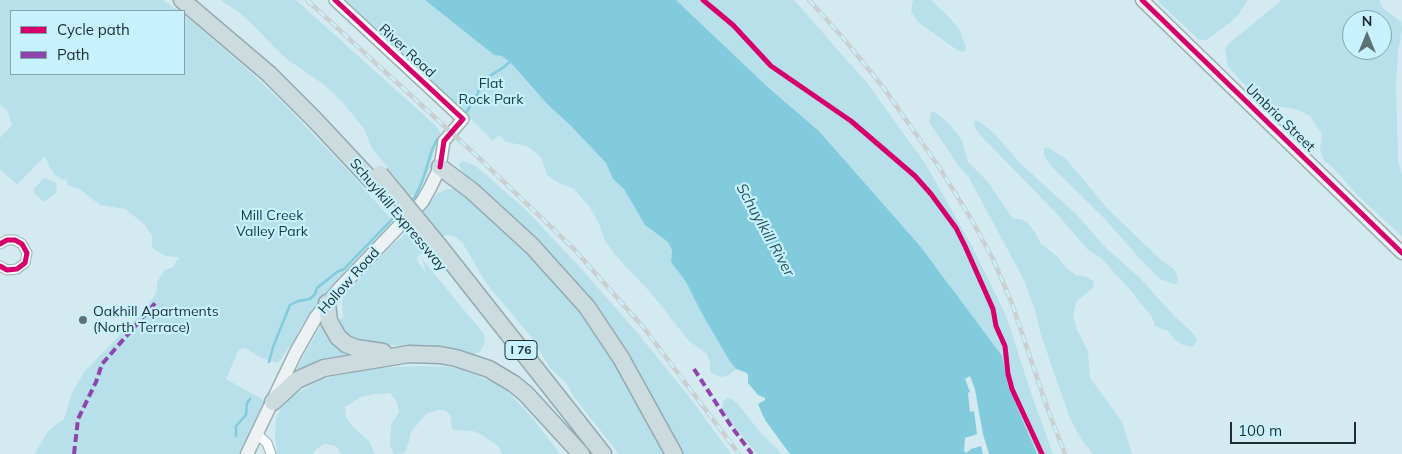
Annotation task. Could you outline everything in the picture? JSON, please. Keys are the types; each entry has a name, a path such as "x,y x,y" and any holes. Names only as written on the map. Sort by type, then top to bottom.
{"highway":[{"name":"Schuylkill Expressway","path":"182,0 269,74 376,177"},
{"name":"Schuylkill Expressway","path":"200,0 249,42 338,128 435,250 603,454"},
{"path":"440,167 472,191 514,229 550,265 582,302 621,358 674,454"},
{"name":"Schuylkill Expressway","path":"435,250 589,454"},
{"path":"327,303 329,321 333,330 338,338 346,344 368,350 440,355 456,358 489,369 503,376 526,394 581,454"},
{"path":"273,402 297,380 324,368 409,354"}],"main road":[{"name":"Umbria Street","path":"1142,0 1402,253"},
{"name":"Hollow Road","path":"247,454 305,336 327,303 422,202 440,167"}],"street":[{"name":"River Road","path":"336,0 463,119"},
{"name":"Hollow Road","path":"440,167 444,141 463,119"},
{"path":"0,244 7,240 15,240 22,244 27,253 24,263 17,270 8,270 0,266"},
{"path":"257,434 267,443 271,454"}],"green space":[{"name":"Mill Creek Valley Park","path":"0,0 163,0 177,10 10,10 10,75 185,75 185,16 285,105 391,219 390,227 350,267 301,326 291,348 288,347 281,360 276,363 260,357 245,348 239,349 226,379 267,402 239,454 35,454 46,434 64,419 72,393 84,372 146,308 157,291 157,283 160,277 165,270 173,267 179,257 166,256 155,250 152,246 152,236 144,224 125,209 100,205 81,190 68,185 66,179 55,175 45,156 17,185 0,169 0,138 13,126 7,110 0,104"},
{"path":"220,0 296,0 436,126 441,134 421,189 416,196 410,195 372,148 364,129 344,104 326,86 288,60 240,13"},
{"name":"Flat Rock Park","path":"343,0 425,0 494,55 502,56 510,62 548,105 606,163 613,179 624,189 645,225 668,242 672,250 671,262 686,282 701,312 736,369 729,375 721,377 710,372 707,354 688,340 651,293 618,258 605,241 591,209 574,189 559,183 547,175 541,157 527,146 506,142 499,135 493,141"},
{"path":"676,0 794,0 867,83 925,163 972,246 1007,318 1053,454 989,454 950,285 921,247 819,131 770,89"},
{"path":"913,0 931,0 950,18 959,29 966,47 965,51 960,52 918,22 911,12"},
{"path":"1157,0 1248,0 1231,22 1206,40 1199,40"},
{"path":"1282,0 1379,0 1386,10 1342,10 1342,60 1392,60 1392,15 1401,22 1402,29 1396,84 1398,159 1402,176 1402,236 1357,195 1327,162 1326,164 1320,151 1322,134 1310,116 1298,110 1265,103 1228,66 1225,49 1228,44"},
{"path":"931,112 935,112 949,124 962,140 968,162 988,182 1013,219 1027,222 1041,244 1059,258 1066,268 1076,275 1087,277 1093,281 1093,288 1076,302 1073,316 1077,330 1088,351 1090,378 1122,422 1132,454 1093,454 1081,439 1069,416 1024,280 968,176 958,165 929,122"},
{"path":"975,120 993,132 1020,163 1075,213 1106,248 1140,278 1176,318 1189,329 1197,341 1193,347 1183,345 1175,340 1168,331 1155,326 1152,317 1101,258 1088,250 1058,215 982,137 974,125"},
{"path":"1047,147 1066,159 1108,209 1162,261 1174,269 1178,283 1174,284 1160,279 1142,261 1103,217 1050,165 1044,155 1044,149"},
{"path":"463,161 474,165 526,210 577,264 635,330 690,398 731,454 683,454 628,351 601,312 571,275 537,240 466,176 459,166"},
{"path":"44,178 56,183 57,192 44,202 33,190"},
{"path":"448,189 456,189 465,194 520,243 567,295 607,346 666,454 619,454 574,397 567,384 550,368 532,338 486,283 462,242 454,236 446,235 417,257 417,260 427,275 422,259 484,334 485,342 480,352 471,355 416,345 403,346 365,343 365,341 348,335 339,319 343,318 343,297 393,244 402,237 434,197"},
{"path":"322,324 361,355 294,375 304,355"},
{"path":"449,367 462,370 492,382 508,392 531,416 560,454 502,454 496,444 480,434 452,428 450,414 444,410 437,410 426,414 411,432 404,453 394,454 390,446 391,425 399,412 397,402 390,393 361,397 345,407 346,417 352,426 369,441 375,454 342,454 336,446 324,444 315,450 313,454 277,454 276,418 282,407 292,396 321,380 349,372 373,368"},
{"path":"727,398 732,399 738,404 760,432 782,454 757,454 722,409 723,401"}],"water":[{"name":"Schuylkill River","path":"425,0 676,0 770,89 819,131 921,247 1002,356 1008,386 1037,454 989,454 983,434 975,389 970,376 965,379 970,392 968,393 970,412 974,411 977,434 965,438 964,451 966,453 971,449 981,446 983,454 790,454 765,420 758,404 765,400 765,398 758,395 748,383 747,373 736,369 729,360 686,282 671,262 672,250 668,242 645,225 624,189 613,179 606,163 548,105 510,62 502,56 494,55"}],"waterway":[{"path":"466,113 485,79 513,59"},
{"path":"410,201 415,197 423,179 437,139"},
{"path":"269,362 290,305 298,301 310,299 315,294 317,288 337,272 344,269 401,210"},
{"path":"236,436 236,426 246,415 247,403 250,399"}],"railway":[{"path":"307,0 478,157 574,249 644,328 739,454"},
{"path":"809,0 883,87 939,167 970,217 993,259 1011,301 1065,454"}],"marked path":[{"path":"74,454 78,419 96,382 102,364 157,301"},
{"path":"694,369 731,426 752,454"}],"cycle path":[{"path":"335,0 463,119 444,141 440,167"},
{"path":"703,0 733,25 771,66 851,121 915,176 931,194 956,228 993,309 996,326 1005,346 1008,374 1012,389 1042,454"},
{"path":"1142,0 1402,253"},
{"path":"0,244 7,240 15,240 22,244 27,253 25,263 17,269 7,270 0,266"}],"place":[{"name":"Oakhill Apartments (North Terrace)","path":"83,320"}]}
